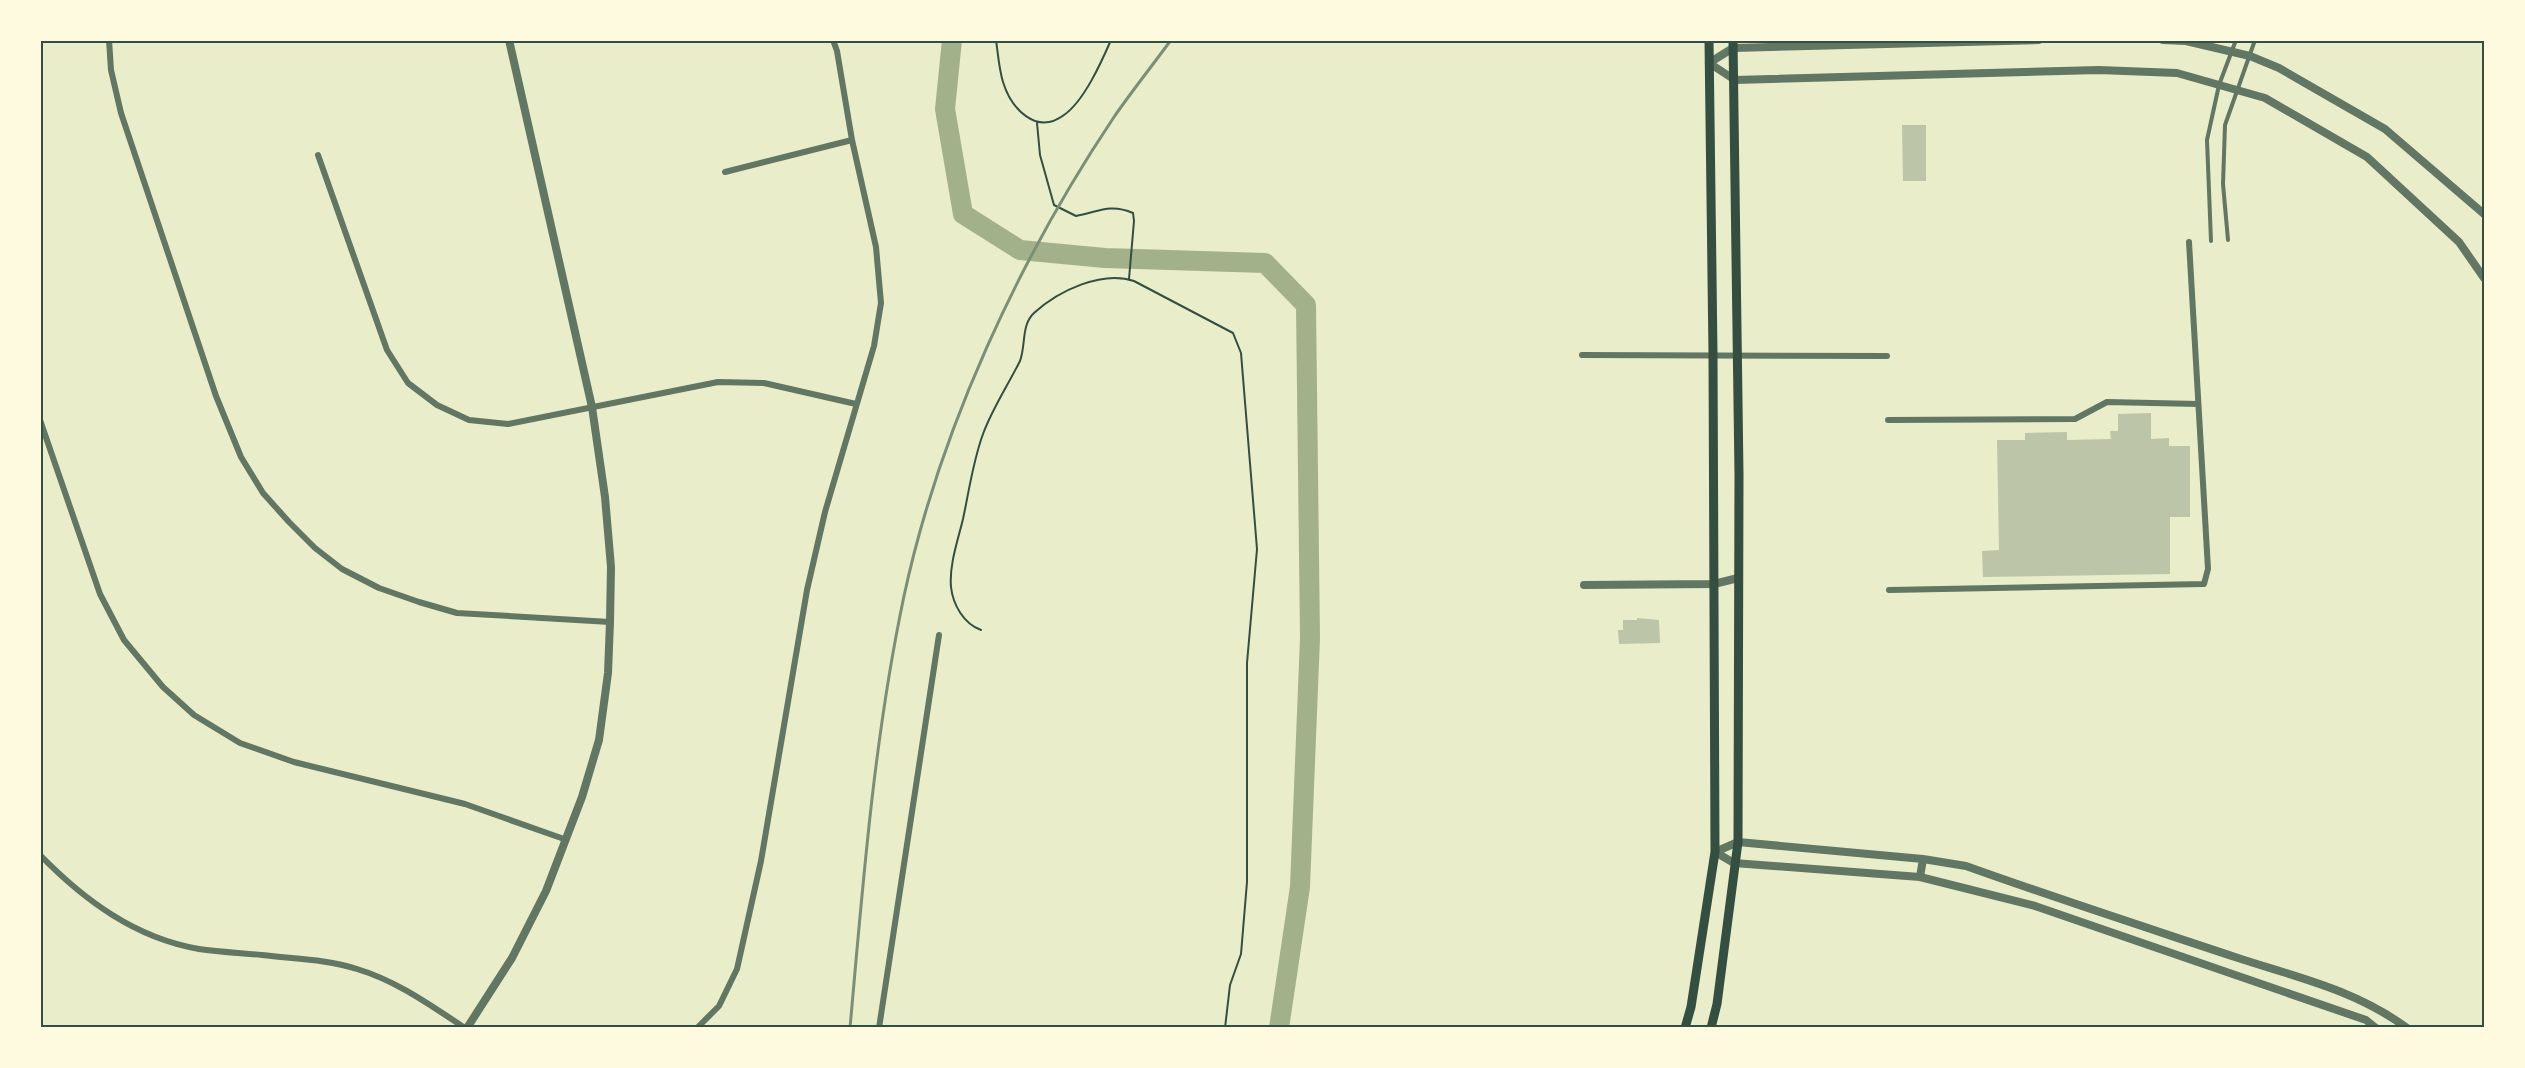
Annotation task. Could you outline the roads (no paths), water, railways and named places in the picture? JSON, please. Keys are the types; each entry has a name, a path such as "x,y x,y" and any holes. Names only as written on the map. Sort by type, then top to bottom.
{"main road":[{"path":"1685,1028 1691,1007 1715,852 1709,40"},
{"path":"1710,1028 1717,1004 1738,842 1737,354 1733,44"}],"street":[{"path":"108,40 111,70 121,113 216,396 241,457 263,493 315,548 342,569 379,588 458,613 610,622"},
{"path":"40,855 63,878 104,912 158,938 198,949 309,959 356,968 396,984 466,1028 512,958 546,891 582,797 598,740 608,673 611,567 605,497 592,407 508,40"},
{"path":"697,1028 719,1006 737,969 760,861 807,590 825,512 874,346 881,303 876,247 852,140 837,51 832,40"},
{"path":"2039,40 1733,44 1709,63 1735,80 2099,70 2177,73 2265,98 2367,157 2459,242 2484,278"},
{"path":"2163,40 2186,41 2250,56 2279,68 2385,129 2484,214"},
{"path":"725,172 852,140"},
{"path":"318,155 387,350 408,383 437,405 469,420 508,424 718,382 764,383 856,404"},
{"path":"1889,590 2204,584 2208,569 2189,242"},
{"path":"1582,355 1887,356"},
{"path":"1888,420 2074,419 2108,402 2198,404"},
{"path":"40,420 100,594 124,640 163,687 194,715 240,743 294,762 465,804 564,839"},
{"path":"1584,585 1714,584 1737,578"},
{"path":"879,1028 939,635"},
{"path":"1715,852 1738,842 1923,859 1966,866 2245,960 2324,984 2374,1006 2407,1028"},
{"path":"1715,852 1734,863 1920,877 2035,906 2366,1020 2376,1028"},
{"path":"1920,877 1923,859"},
{"path":"2035,906 2040,892"},
{"path":"2240,976 2245,960"},
{"path":"2366,1020 2374,1006"}],"lane":[{"path":"2211,241 2207,140 2219,85 2236,40"},
{"path":"2228,240 2223,184 2225,125 2255,40"}],"waterway":[{"path":"952,40 945,109 963,214 1020,250 1105,258 1265,263 1306,305 1310,638 1300,887 1279,1028"}],"railway":[{"path":"850,1028 871,811 885,703 904,596 919,533 939,471 961,408 987,347 1046,228 1114,117 1171,40"}]}
